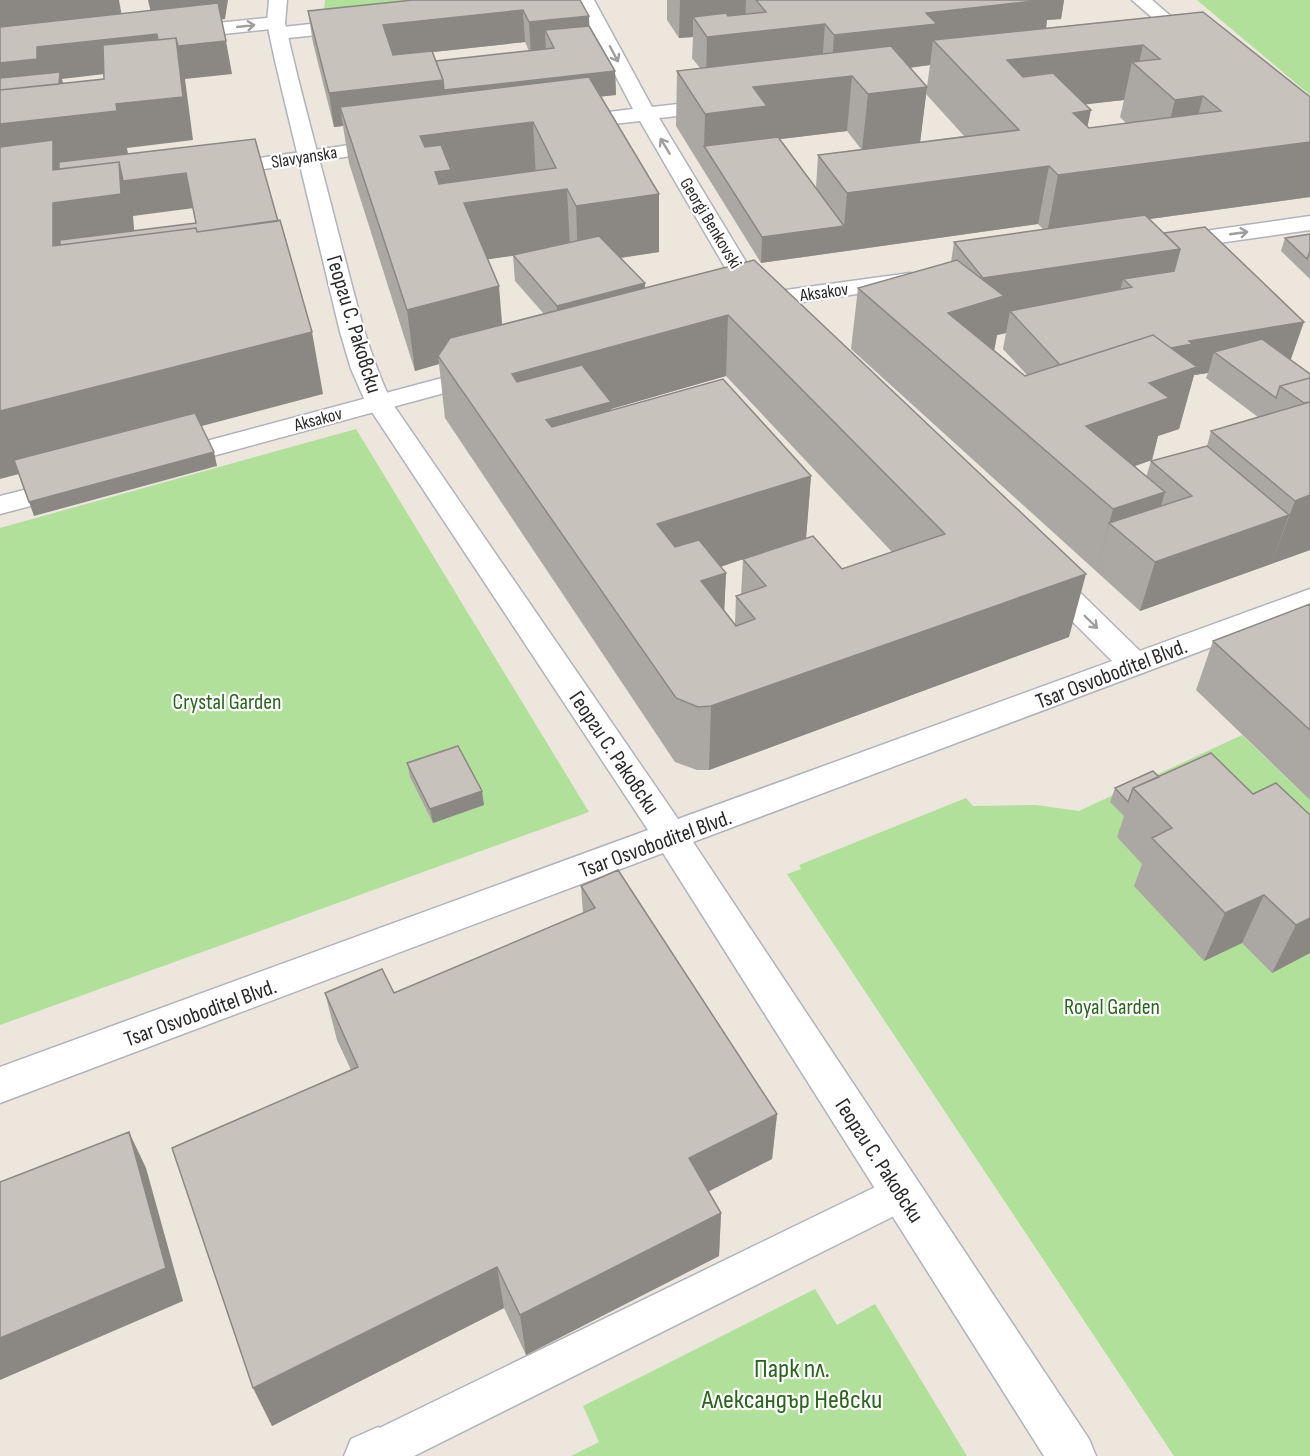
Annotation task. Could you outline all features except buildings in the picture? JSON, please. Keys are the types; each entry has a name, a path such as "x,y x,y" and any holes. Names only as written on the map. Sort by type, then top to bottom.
{"street":[{"name":"Георги С. Раковски","path":"278,0 277,28 308,156 354,335 369,384 379,403 671,837 1072,1456"},
{"path":"564,5 608,0"},
{"path":"1141,0 1207,54 1180,54"},
{"name":"Georgi Benkovski","path":"586,2 646,114 742,276 791,325"},
{"path":"163,35 377,23"},
{"path":"543,126 741,102"},
{"name":"Slavyanska","path":"195,172 416,142"},
{"path":"1144,246 1310,223"},
{"name":"Aksakov","path":"732,309 765,300 931,277"},
{"name":"Aksakov","path":"209,450 506,369"},
{"path":"0,506 28,498"},
{"path":"1029,560 1134,664"},
{"name":"Tsar Osvoboditel Blvd.","path":"0,1085 1310,599"}],"lane":[{"path":"373,1454 900,1193"}],"green space":[{"path":"325,0 512,0 323,19"},
{"path":"1197,0 1310,0 1310,95"},
{"name":"Crystal Garden","path":"356,429 589,812 0,1025 0,528"},
{"name":"Royal Garden","path":"1242,735 1310,800 1310,1456 1174,1456 787,874 801,869 799,865 966,798 973,806 1036,805 1079,811"},
{"name":"Парк пл. Александър Невски","path":"815,1289 837,1325 875,1304 967,1456 571,1456 599,1442 583,1406"}]}
